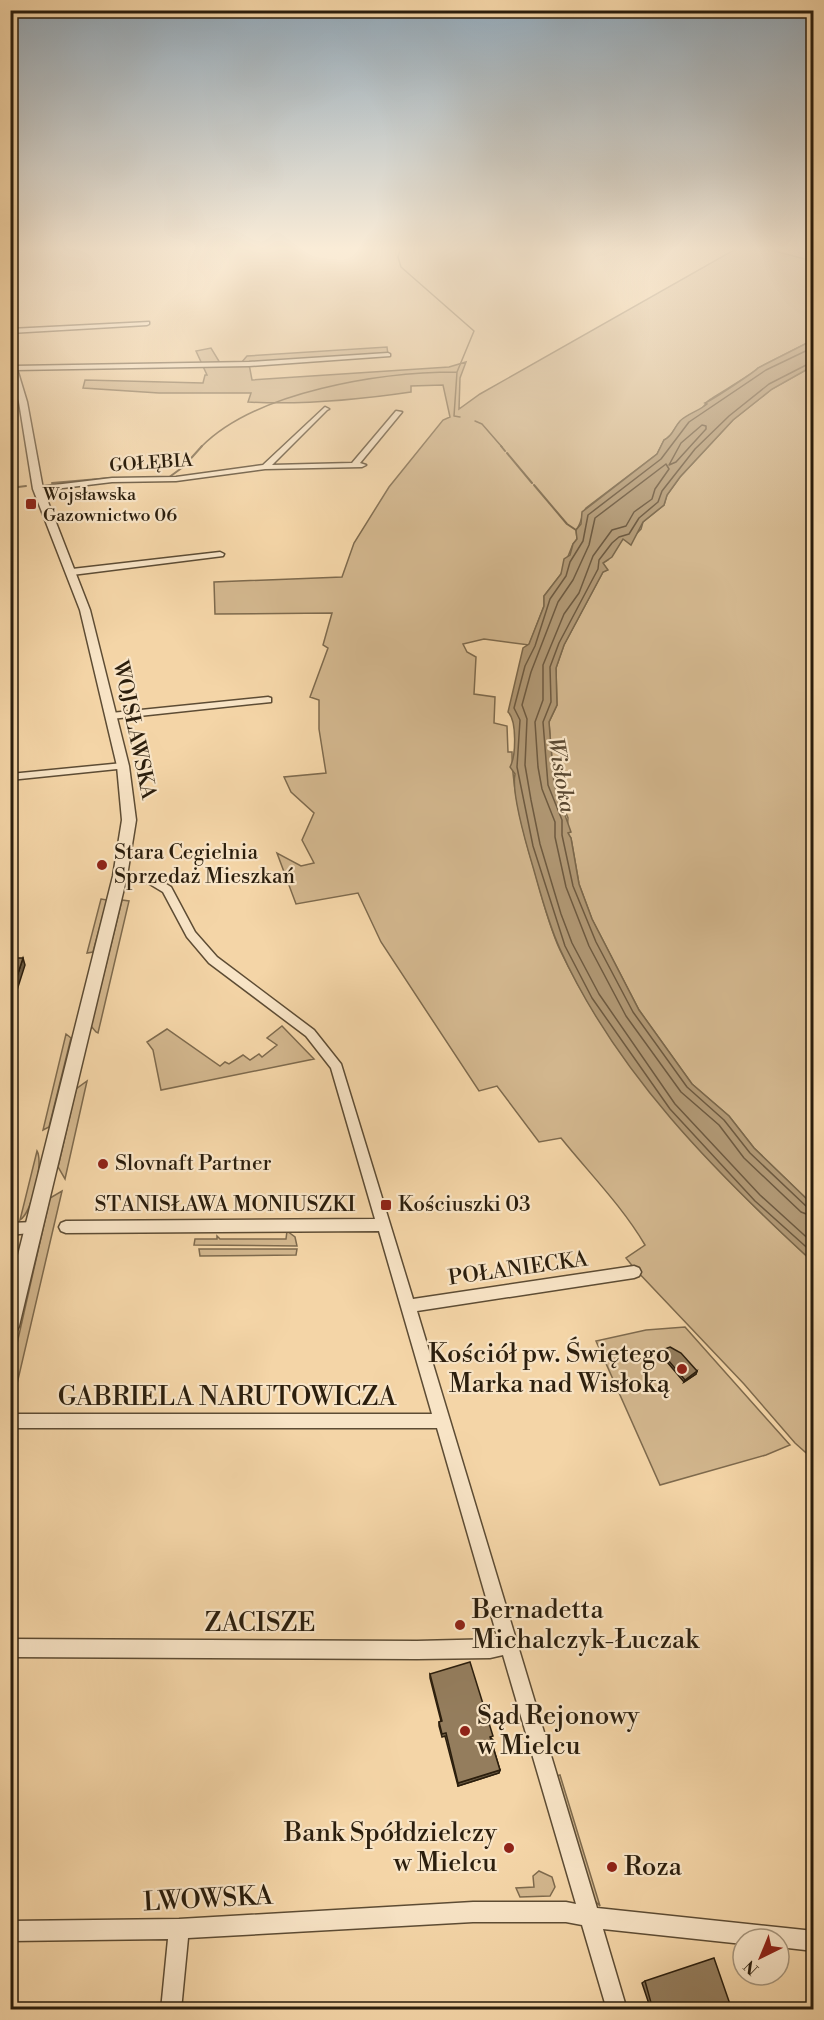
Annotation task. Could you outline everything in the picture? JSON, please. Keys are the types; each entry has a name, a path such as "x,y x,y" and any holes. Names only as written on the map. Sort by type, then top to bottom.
{"street":[{"path":"13,367 249,364 388,355"},
{"name":"WOJSŁAWSKA","path":"10,1326 120,876 129,820 123,766 85,610 38,489 13,367"},
{"path":"265,467 325,409"},
{"name":"GOŁĘBIA","path":"38,489 112,480 176,479 265,467 358,465 398,412"},
{"path":"72,572 220,555"},
{"path":"111,716 268,700"},
{"path":"10,777 123,766"},
{"path":"120,876 151,880 167,890 191,934 213,960 299,1024 322,1046 336,1067 617,2010"},
{"name":"STANISŁAWA MONIUSZKI","path":"66,1227 384,1225"},
{"path":"10,1229 33,1228"},
{"name":"POŁANIECKA","path":"408,1306 634,1272"},
{"name":"GABRIELA NARUTOWICZA","path":"10,1421 442,1421"},
{"name":"ZACISZE","path":"10,1648 417,1650 490,1649 509,1645"},
{"name":"LWOWSKA","path":"10,1931 178,1929 473,1912 587,1914 606,1920 813,1941"},
{"path":"171,2010 178,1929"}],"shaded area":[{"path":"575,340 812,340 758,368 708,401 699,411 686,417 664,440 657,454 586,508 576,530 577,539 561,574 544,596 544,606 529,645 484,639 463,644 467,652 476,657 474,694 495,697 494,723 507,726 508,752 512,752 514,782 526,843 552,931 584,995 610,1038 672,1118 740,1192 813,1262 813,1459 795,1443 744,1384 626,1258 645,1245 616,1203 561,1138 539,1142 497,1086 479,1091 381,942 358,893 296,904 277,853 301,866 314,863 302,840 314,813 291,792 284,777 326,773 319,729 319,700 310,697 328,648 323,645 332,613 215,614 214,582 342,577 354,543 389,487 443,420 450,417 443,385 411,386 411,392 370,397 289,403 248,402 251,393 159,393 83,388 85,380 203,383 207,375 196,351 211,348 220,363 241,363 247,356 387,347 388,355 249,364 252,380 449,367 466,362 460,378 459,409 480,394"},
{"path":"813,366 813,1205 754,1148 729,1116 692,1084 639,1010 592,919 579,884 571,838 567,833 568,818 554,785 549,722 557,705 556,668 564,645 603,572 607,570 603,563 608,560 623,539 633,537 641,529 643,522 664,505 667,495 680,477 733,420 772,389"},
{"path":"101,899 107,900 93,952 87,953"},
{"path":"122,900 129,901 98,1033 91,1026"},
{"path":"282,1026 314,1059 161,1090 153,1050 147,1042 167,1029 220,1066 225,1062 229,1064 243,1055 250,1060 259,1054 262,1057 277,1045 267,1038"},
{"path":"66,1034 71,1038 49,1127 43,1130"},
{"path":"87,1081 65,1179 58,1167 76,1089"},
{"path":"37,1151 39,1166 36,1187 29,1208 20,1220"},
{"path":"62,1191 17,1384 11,1386 11,1370 50,1198"},
{"path":"287,1231 295,1237 297,1246 194,1245 195,1239 217,1239 217,1236 220,1239 286,1239"},
{"path":"199,1249 297,1249 296,1255 200,1256"},
{"path":"685,1327 790,1445 766,1455 660,1485 596,1341 646,1330"},
{"path":"560,1775 600,1906 593,1899 556,1776"},
{"path":"539,1871 552,1877 555,1887 550,1896 520,1897 516,1888 534,1887 533,1876"}],"water":[{"path":"813,340 813,366 772,389 733,420 680,477 667,495 664,505 643,522 631,545 623,539 612,557 603,563 608,570 603,572 564,645 556,668 557,705 549,722 554,784 571,832 568,833 571,838 579,884 592,919 639,1010 692,1084 729,1116 754,1148 813,1205 813,1262 740,1193 705,1156 639,1079 609,1038 583,994 552,929 517,807 515,774 510,767 515,739 513,723 508,712 523,648 529,644 544,606 544,596 561,574 564,559 570,555 577,539 576,530 581,524 582,512 657,454 664,440 683,419 758,368"}],"building":[{"path":"10,958 23,958 10,998"},
{"name":"Kościół pw. Świętego Marka nad Wisłoką","path":"670,1347 681,1353 697,1371 685,1380 668,1360 665,1349"},
{"name":"Sąd Rejonowy w Mielcu","path":"470,1662 493,1736 490,1737 500,1770 458,1783 446,1733 442,1734 439,1722 442,1721 430,1674"},
{"path":"714,1958 732,2010 653,2010 645,1981"}],"waterway":[{"path":"457,372 470,340"},
{"path":"201,447 225,428 254,412 321,388 393,376 457,372"},
{"path":"457,372 454,416 460,417"},
{"path":"475,421 482,424 502,447"},
{"path":"501,446 505,451"},
{"path":"185,465 201,447"},
{"path":"507,453 532,483"},
{"path":"168,478 183,467"},
{"path":"52,483 110,478"},
{"path":"534,485 567,524 576,530"},
{"path":"10,488 26,486"}],"place":[{"name":"Wojsławska Gazownictwo 06","path":"31,504"},
{"name":"Stara Cegielnia Sprzedaż Mieszkań","path":"102,865"},
{"name":"Slovnaft Partner","path":"103,1164"},
{"name":"Kościuszki 03","path":"386,1205"},
{"name":"Kościół pw. Świętego Marka nad Wisłoką","path":"682,1369"},
{"name":"Bernadetta Michalczyk-Łuczak","path":"460,1625"},
{"name":"Sąd Rejonowy w Mielcu","path":"465,1731"},
{"name":"Bank Spółdzielczy w Mielcu","path":"509,1848"},
{"name":"Roza","path":"612,1867"}],"water label":[{"name":"Wisłoka","path":"561,775"}]}
